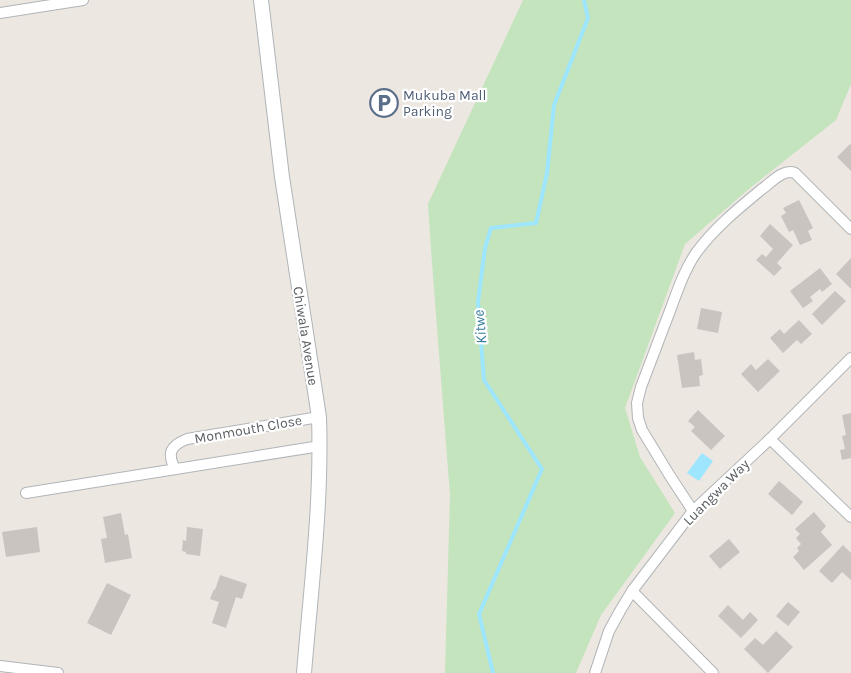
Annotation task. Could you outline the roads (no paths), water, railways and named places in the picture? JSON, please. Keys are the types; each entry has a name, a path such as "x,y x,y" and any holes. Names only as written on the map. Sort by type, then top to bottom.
{"main road":[{"name":"Chiwala Avenue","path":"261,0 282,177 319,416 319,495 304,673"}],"street":[{"path":"0,13 83,0"},
{"path":"693,511 642,430 636,403 680,284 695,254 706,239 722,224 749,200 788,171 795,173 851,228"},
{"name":"Luangwa Way","path":"595,673 609,631 632,591 693,511 770,439 851,358"},
{"name":"Monmouth Close","path":"175,469 170,454 178,443 319,416"},
{"path":"770,439 851,517"},
{"path":"26,493 320,446"},
{"path":"632,591 713,673"},
{"path":"0,666 58,673"}],"water":[{"path":"702,453 713,461 699,481 687,473"}],"waterway":[{"name":"Kitwe","path":"493,673 479,614 542,469 484,380 478,302 485,248 491,228 536,223 547,173 554,105 588,18 584,0"}],"place":[{"name":"Mukuba Mall Parking","path":"384,103"}]}
